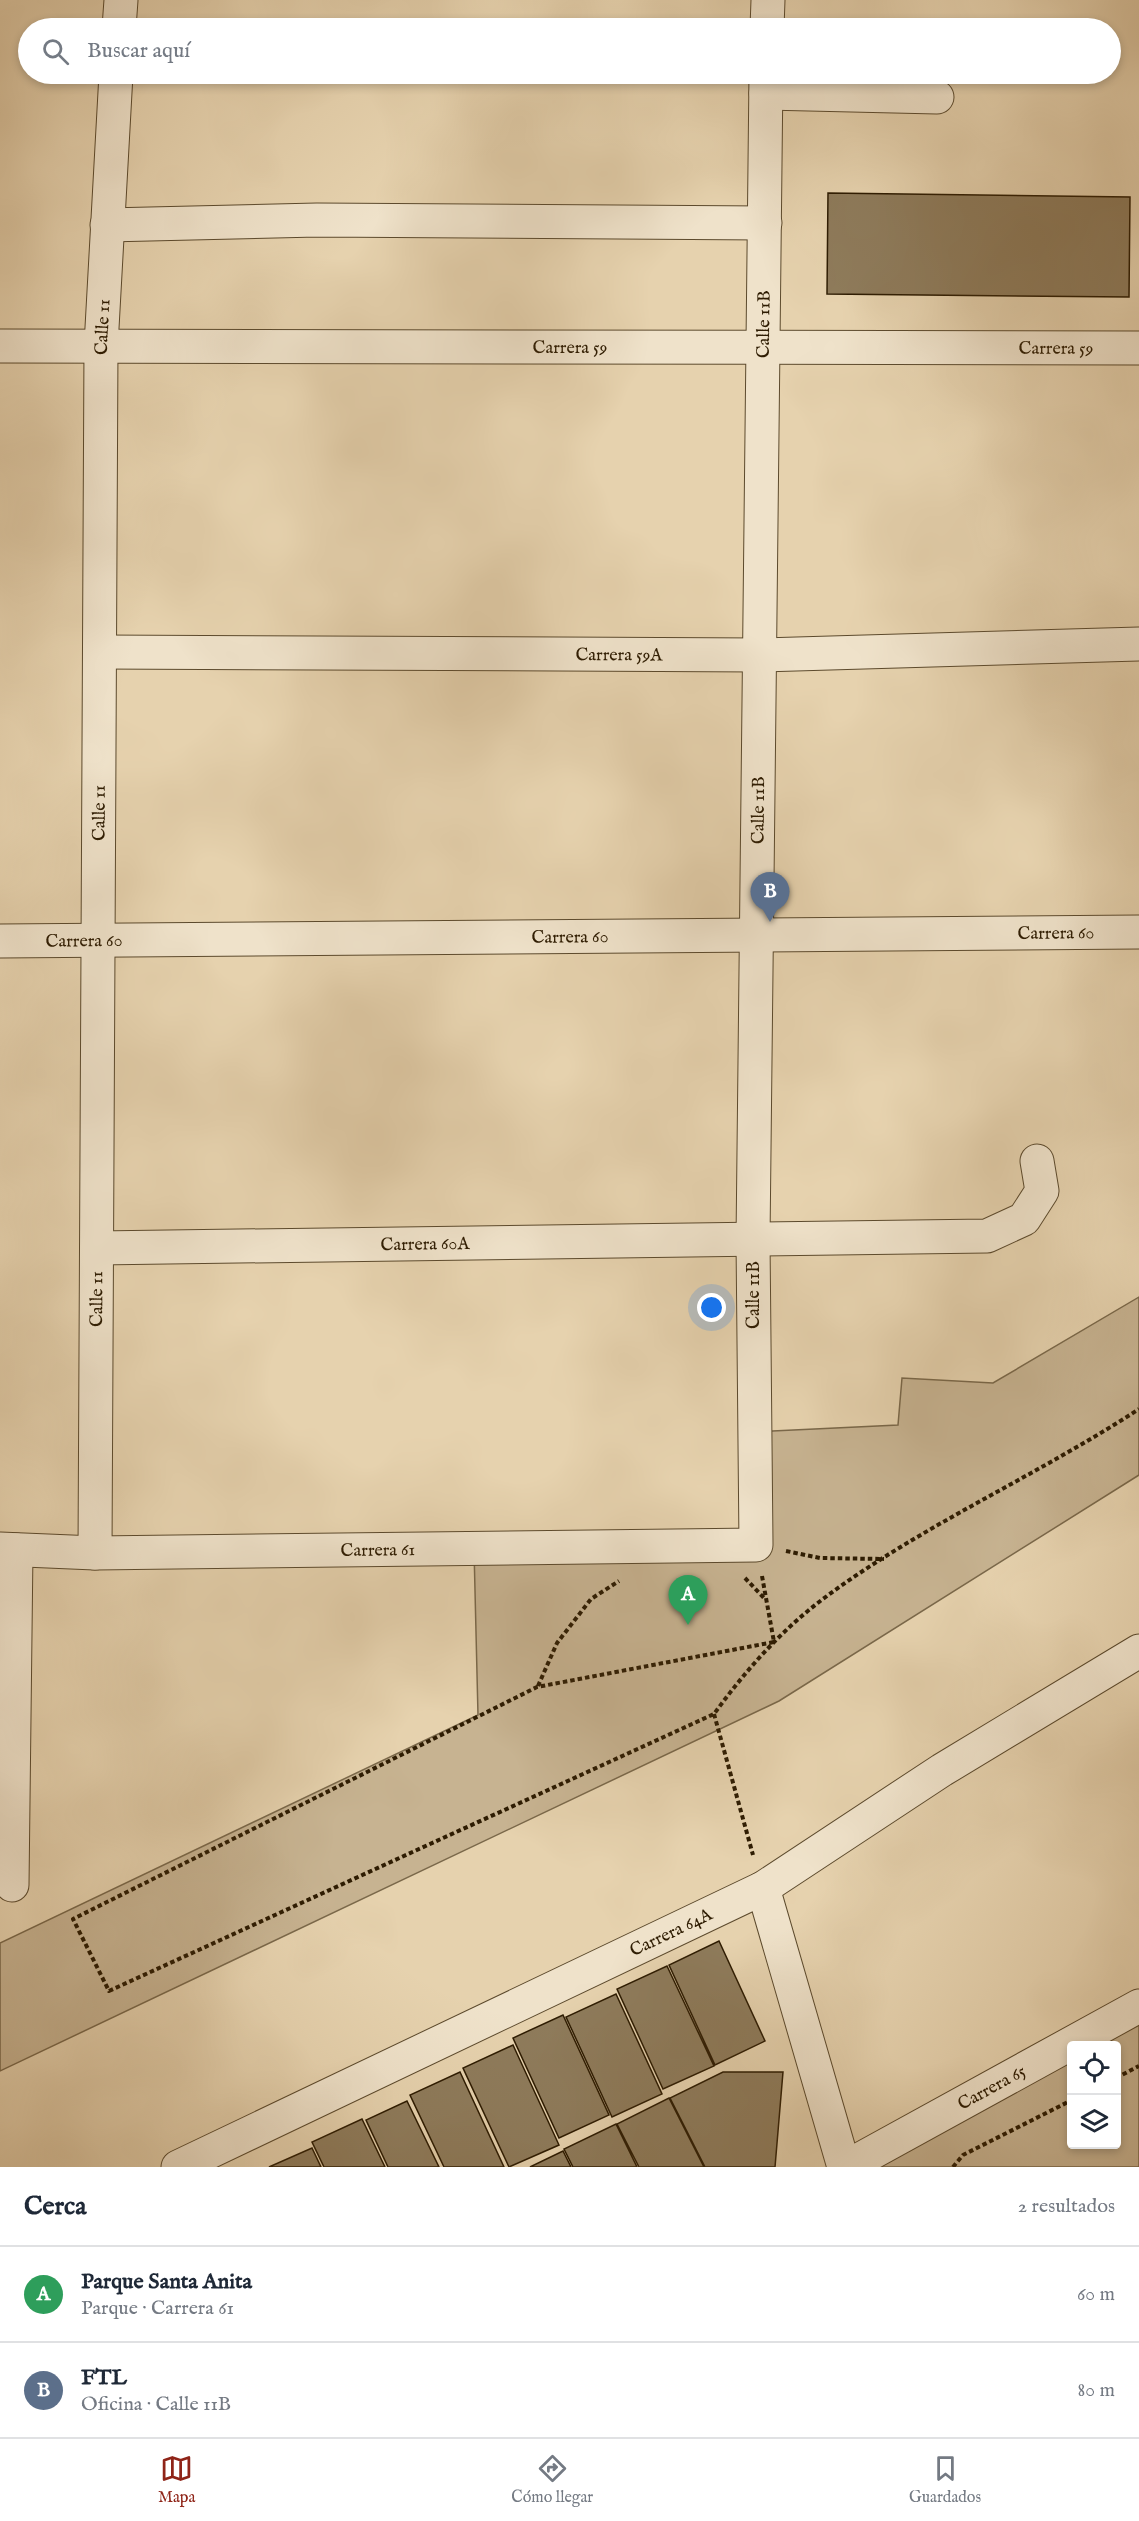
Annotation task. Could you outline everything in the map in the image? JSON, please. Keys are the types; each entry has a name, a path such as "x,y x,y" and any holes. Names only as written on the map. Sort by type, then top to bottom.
{"street":[{"path":"120,18 121,0"},
{"path":"767,18 768,0"},
{"name":"Calle 11","path":"95,1553 100,940 100,346 115,84"},
{"name":"Calle 11B","path":"756,1545 753,1240 766,84"},
{"path":"778,84 937,97"},
{"path":"107,225 317,220 765,224"},
{"name":"Carrera 59","path":"0,346 1139,348"},
{"name":"Carrera 59A","path":"99,652 760,655 1139,644"},
{"name":"Carrera 60","path":"0,941 1139,932"},
{"name":"Carrera 60A","path":"98,1248 987,1236 1024,1219 1042,1191 1037,1161"},
{"name":"Carrera 61","path":"8,1549 95,1553 756,1545"},
{"path":"8,1549 12,1886"},
{"name":"Carrera 64A","path":"178,2167 762,1888 942,1770 1139,1651"},
{"path":"762,1888 845,2167"},
{"name":"Carrera 65","path":"845,2167 1139,2007"}],"path":[{"path":"774,1642 537,1687 73,1919 109,1992 714,1714 741,1677 774,1642 826,1596 884,1559 1091,1441 1139,1409"},
{"path":"774,1642 756,1545 820,1558 884,1559"},
{"path":"537,1687 557,1642 591,1599 625,1577"},
{"path":"744,1577 766,1600"},
{"path":"714,1714 762,1888"},
{"path":"1121,2075 1139,2066"},
{"path":"953,2167 963,2156 1067,2102"}],"shaded area":[{"path":"1139,1297 1139,1475 779,1701 0,2071 0,1943 478,1715 474,1549 756,1545 753,1432 898,1425 902,1378 993,1383"},
{"path":"1139,2006 1139,2167 846,2167 1067,2046 1067,2149 1121,2149 1121,2041 1075,2041"}],"building":[{"path":"828,193 1130,197 1129,297 827,294"},
{"path":"719,1941 765,2041 715,2065 669,1965"},
{"path":"667,1966 714,2066 663,2089 617,1989"},
{"path":"616,1994 662,2094 612,2117 566,2017"},
{"path":"563,2015 609,2115 559,2138 513,2038"},
{"path":"513,2045 559,2145 509,2167 463,2068"},
{"path":"460,2072 504,2167 444,2167 410,2095"},
{"path":"723,2072 783,2072 775,2167 705,2167 670,2098"},
{"path":"669,2098 704,2167 639,2167 617,2124"},
{"path":"407,2101 439,2167 388,2167 366,2120"},
{"path":"362,2119 385,2167 324,2167 312,2142"},
{"path":"616,2124 637,2167 573,2167 564,2149"},
{"path":"312,2148 321,2167 269,2167"},
{"path":"563,2151 571,2167 530,2167"}],"place":[{"name":"FTL","path":"770,922"},
{"name":"Parque Santa Anita","path":"688,1625"}]}
